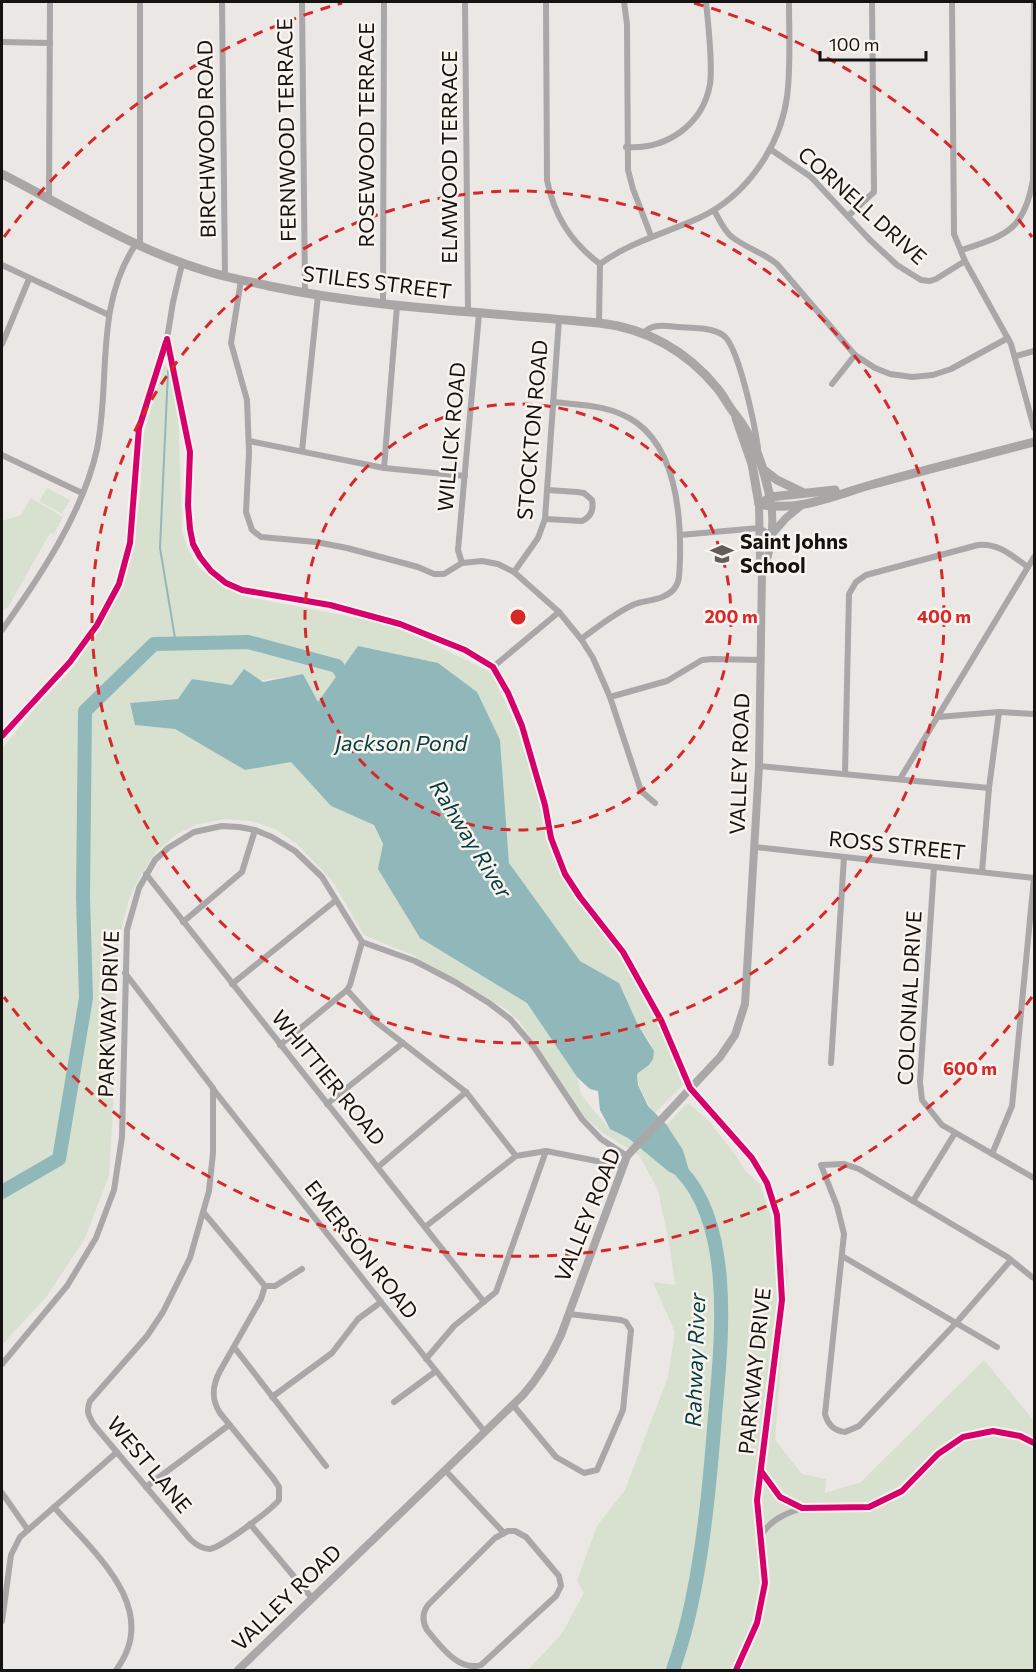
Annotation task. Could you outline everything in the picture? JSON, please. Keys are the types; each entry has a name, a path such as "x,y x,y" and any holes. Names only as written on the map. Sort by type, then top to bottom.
{"main road":[{"name":"STILES STREET","path":"2,174 138,245 182,264 241,280 306,293 397,306 599,323 621,326 644,333 677,350 716,386 750,435 759,454 771,502"},
{"name":"STILES STREET","path":"736,415 736,422 752,464 759,504"},
{"path":"771,502 803,505 861,487 1035,442"},
{"path":"764,470 791,488 808,494"},
{"path":"759,504 808,494 861,487"}],"street":[{"path":"49,198 50,2"},
{"path":"2,630 4,621 45,568 66,528 90,473 97,449 109,315 126,259 138,245 140,2"},
{"name":"BIRCHWOOD ROAD","path":"222,2 225,276"},
{"name":"FERNWOOD TERRACE","path":"302,2 306,293"},
{"name":"ROSEWOOD TERRACE","path":"383,304 384,2"},
{"name":"ELMWOOD TERRACE","path":"465,2 468,313"},
{"path":"546,2 548,186 553,204 564,227 579,247 600,264"},
{"path":"624,2 627,24 626,147 628,170 651,236"},
{"path":"626,147 649,146 671,139 684,130 700,112 710,82 706,2"},
{"path":"600,264 612,255 651,236 714,210 746,182 770,149 778,132 787,100 789,2"},
{"path":"848,216 874,192 872,2"},
{"path":"952,2 954,234 965,261 1016,356 1035,428"},
{"path":"962,250 998,238 1011,230 1022,216 1030,199 1034,171 1034,2"},
{"path":"2,42 50,43"},
{"name":"CORNELL DRIVE","path":"770,149 811,177 890,259 921,280 936,279 965,261"},
{"path":"714,210 732,237 777,264 855,355 875,368 890,374 912,377 933,375 951,369 1008,338"},
{"path":"2,736 70,662 97,625 119,584 130,543 139,428 167,339 182,264"},
{"path":"599,323 600,264"},
{"path":"2,265 109,315"},
{"path":"2,344 29,279"},
{"path":"241,280 231,343 247,400 249,441 246,512 249,526 261,537 316,542 347,548 418,567 435,574 444,574 462,563 482,561 498,564 514,572 559,612 593,658 610,697 641,791 655,802"},
{"path":"302,451 318,295"},
{"path":"384,468 397,306"},
{"name":"WILLICK ROAD","path":"462,563 458,550 479,314"},
{"name":"STOCKTON ROAD","path":"514,572 538,538 545,519 559,319"},
{"path":"644,333 648,328 660,326 706,329 725,336 733,348 755,421 759,454"},
{"path":"167,339 190,452 188,505 190,529 194,544 211,571 226,583 242,590 330,604 400,624 465,650 493,667 559,612"},
{"path":"1016,356 1035,351"},
{"path":"832,384 855,355"},
{"path":"553,402 612,410 636,422 650,434 664,458 670,475 681,535 679,577 673,591 626,609 581,639"},
{"path":"249,441 384,468 465,476"},
{"path":"2,455 82,493"},
{"path":"545,519 582,521 591,515 593,510 592,500 584,493 548,490"},
{"name":"VALLEY ROAD","path":"762,571 767,562 771,535 771,502"},
{"name":"VALLEY ROAD","path":"238,1671 513,1405 536,1380 557,1345 622,1166 630,1153 664,1115 720,1057 735,1035 745,1004 759,766 762,571 759,504"},
{"path":"681,535 759,528 771,535 786,518 803,505"},
{"path":"845,774 849,594 856,582 866,575 989,544 999,546 1028,567"},
{"path":"900,779 1035,557"},
{"path":"610,697 667,681 702,660 760,660"},
{"name":"PARKWAY DRIVE","path":"493,667 508,693 522,726 545,805 551,838 565,874 623,952 661,1020 690,1088 752,1158 767,1183 777,1215 782,1300 757,1500 765,1583 762,1604 748,1647 736,1671"},
{"path":"938,717 999,712 1035,714"},
{"path":"982,872 989,788 999,712"},
{"path":"759,766 989,788"},
{"name":"PARKWAY DRIVE","path":"2,1364 67,1286 96,1238 114,1190 122,1137 124,973 127,930 146,874 156,860 168,848 194,832 222,826 255,830 286,844 322,877 362,942"},
{"path":"183,922 242,872 255,830"},
{"name":"ROSS STREET","path":"755,847 1034,878"},
{"path":"831,1064 843,856"},
{"name":"COLONIAL DRIVE","path":"934,867 920,1092 922,1100 942,1125 1035,1178"},
{"name":"WHITTIER ROAD","path":"146,874 484,1302"},
{"path":"992,1154 1012,1106 1034,878"},
{"path":"232,984 335,901"},
{"path":"280,1045 347,990 362,942 415,962 455,982 510,1019 534,1047 582,1119 601,1139 630,1153"},
{"path":"124,973 213,1088"},
{"path":"347,990 369,1017 466,1092 516,1156"},
{"path":"327,1104 403,1043"},
{"name":"WEST LANE","path":"213,1088 213,1152 209,1191 190,1258 163,1312 147,1336 90,1401 87,1409 94,1425 190,1539 202,1548 213,1548 224,1543 250,1524"},
{"name":"EMERSON ROAD","path":"213,1088 485,1432"},
{"path":"378,1167 466,1092"},
{"path":"913,1201 955,1133"},
{"path":"426,1359 449,1331 496,1292 546,1151"},
{"path":"425,1227 516,1156 546,1151 622,1166"},
{"path":"1011,1260 957,1322 859,1426 845,1432 834,1429 826,1420 825,1414 844,1234 842,1220 821,1166 844,1164 859,1169 1011,1260 1035,1278"},
{"path":"204,1213 265,1286"},
{"path":"842,1256 997,1347"},
{"path":"265,1286 275,1286 302,1269"},
{"path":"265,1286 261,1299 215,1382 213,1393 215,1404 229,1425 279,1488 280,1493 276,1505 250,1524 312,1598"},
{"path":"272,1397 332,1353 358,1319 381,1302"},
{"path":"513,1405 556,1457 584,1473 597,1470 623,1410 631,1330 626,1322 621,1320 568,1314"},
{"path":"234,1347 326,1466"},
{"path":"394,1402 436,1371"},
{"path":"146,1487 229,1425"},
{"path":"760,1538 771,1522 802,1508 869,1507 902,1491 938,1454 963,1437 993,1431 1020,1436 1035,1443"},
{"path":"2,1621 11,1555 21,1536 117,1452"},
{"path":"445,1470 503,1532"},
{"name":"PARKWAY DRIVE","path":"761,1471 780,1497 802,1508"},
{"path":"2,1493 28,1530"},
{"path":"54,1507 114,1576 127,1597 131,1632 127,1650 116,1671"},
{"path":"515,1531 526,1538 559,1575 561,1586 556,1596 481,1665 470,1669 465,1668 456,1663 427,1630 424,1624 424,1612 428,1605 503,1532 515,1531"}],"green space":[{"path":"164,365 171,370 178,411 182,532 189,552 200,569 226,588 242,596 394,625 492,673 515,724 541,799 550,847 565,883 641,983 686,1082 655,1113 643,1094 637,1077 640,1071 649,1065 651,1043 638,1025 619,983 580,961 509,863 500,740 358,646 318,703 303,674 232,685 192,679 178,699 130,703 135,725 175,729 245,769 291,762 331,806 374,825 420,938 527,1003 577,1077 581,1094 610,1129 628,1138 642,1150 688,1103 708,1120 745,1171 760,1184 788,1270 775,1440 802,1474 826,1479 825,1493 861,1482 984,1360 1034,1421 1034,1670 528,1670 561,1635 584,1593 577,1581 597,1526 625,1490 668,1377 675,1332 653,1282 675,1285 658,1190 640,1156 603,1133 586,1118 520,1022 506,1009 413,955 364,935 333,882 297,844 275,829 251,821 226,819 198,824 177,834 158,850 141,875 129,899 119,938 115,986 117,1037 109,1176 84,1240 47,1296 2,1345 2,749 39,703 70,671 114,602 129,558 140,496 144,432"},
{"path":"47,488 70,500 62,514 39,501"},
{"path":"31,498 63,517 54,534 50,533 8,607 3,610 2,521 21,515"}],"water":[{"name":"Jackson Pond","path":"358,646 438,663 477,692 500,740 509,863 580,961 619,983 638,1025 654,1051 649,1065 638,1073 638,1085 648,1106 666,1124 683,1150 693,1184 668,1171 628,1138 610,1129 600,1110 598,1091 590,1089 577,1077 527,1003 420,938 378,869 383,844 374,825 331,806 291,762 245,770 175,729 135,725 130,703 178,699 192,679 232,685 244,669 263,682 303,674 318,702"}],"waterway":[{"path":"168,371 160,548 176,644"},
{"name":"Rahway River","path":"2,1192 59,1159 86,998 83,897 85,711 154,644 248,642 337,666 350,686"},
{"name":"Rahway River","path":"673,1670 693,1598 702,1546 711,1467 721,1322 717,1255 710,1223 698,1195 681,1171"}],"cycle path":[{"path":"167,339 190,452 188,505 190,529 193,544 200,557 211,571 226,583 242,590 330,605 400,624 465,650 493,667 508,693 522,726 545,805 551,838 565,874 623,952 661,1020 690,1088 752,1158 767,1183 777,1215 782,1300 757,1500 765,1583 757,1623 736,1670"},
{"path":"2,736 70,662 97,625 119,584 130,543 139,428 166,342"},
{"path":"761,1471 780,1497 802,1508 869,1507 902,1491 938,1454 963,1437 993,1431 1020,1436 1034,1443"}],"place":[{"name":"Saint Johns School","path":"722,554"}]}
